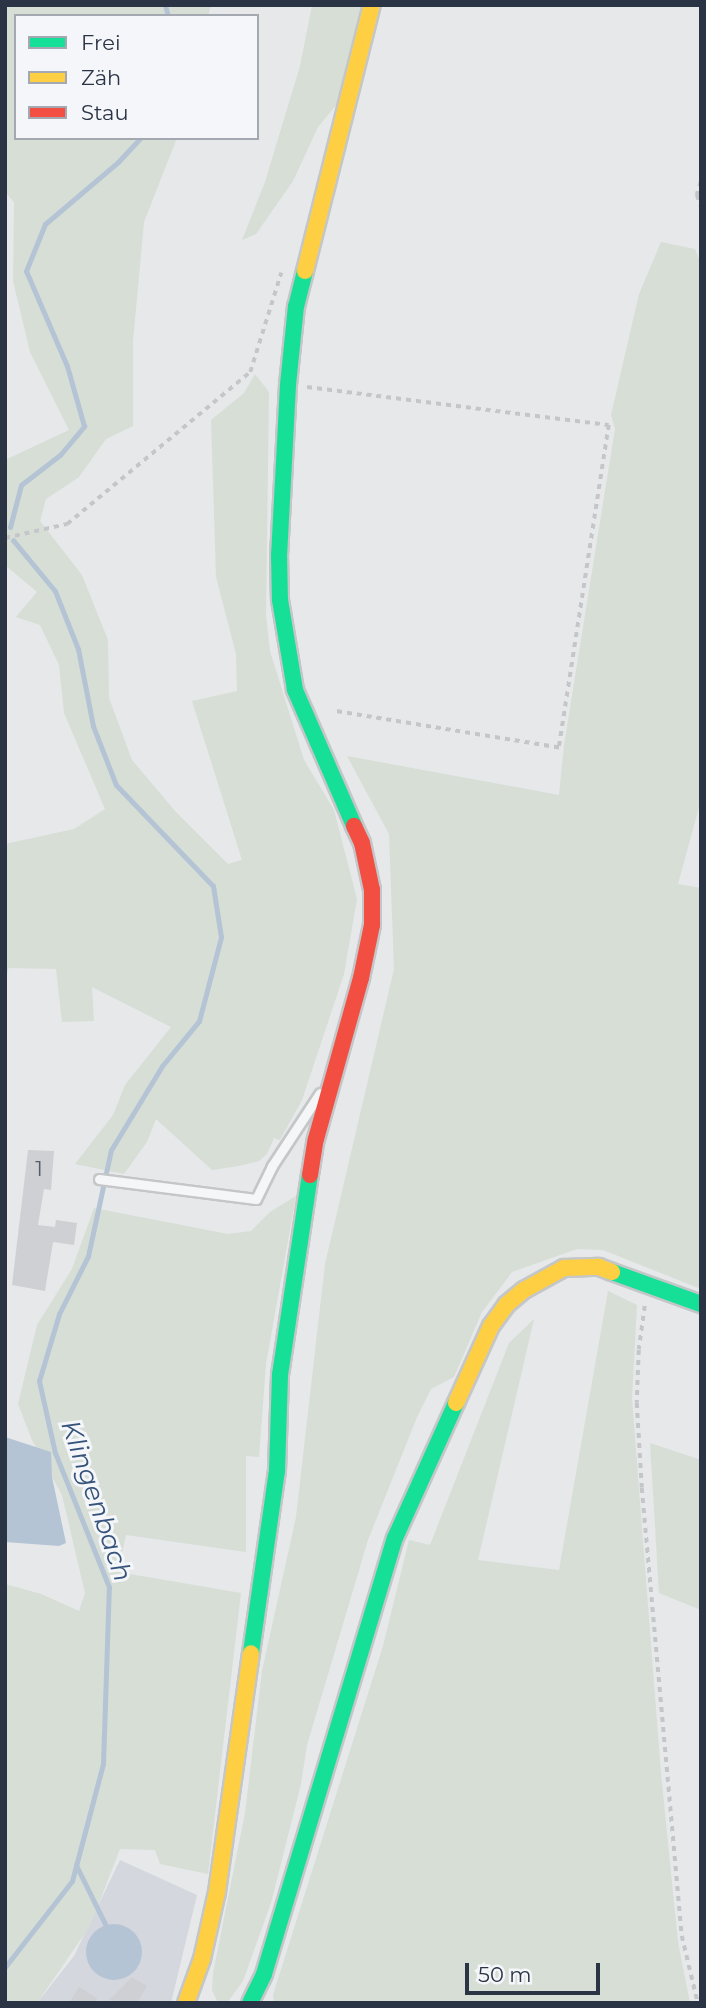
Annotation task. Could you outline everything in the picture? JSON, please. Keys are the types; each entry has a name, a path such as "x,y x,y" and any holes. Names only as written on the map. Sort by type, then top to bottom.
{"main road":[{"path":"186,2003 202,1959 217,1892 277,1471 281,1375 295,1257 316,1139 361,978 372,925 372,890 362,843 310,732 295,690 285,647 279,554 288,384 296,306 310,241 372,5"},
{"path":"250,2003 264,1975 395,1538 485,1337 506,1305 545,1276 564,1268 599,1267 701,1304"}],"lane":[{"path":"99,1179 256,1199 272,1166 332,1074"}],"path":[{"path":"701,182 697,195 701,206"},
{"path":"5,538 67,524 250,372 282,268"},
{"path":"288,384 609,425 559,748 333,711"},
{"path":"648,1283 639,1350 637,1404 642,1488 682,1936 698,2003"}],"shaded area":[{"path":"5,5 211,5 209,14 14,14 14,140 176,140 144,222 133,341 133,426 106,439 79,477 46,499 40,521 82,575 108,640 109,698 132,760 175,811 228,864 242,860 192,701 237,691 236,654 216,577 211,420 244,393 255,374 269,392 266,615 270,651 304,760 334,810 357,899 344,974 302,1100 280,1140 274,1138 267,1154 259,1161 212,1170 156,1119 147,1142 124,1174 75,1164 113,1115 125,1085 171,1027 92,987 94,1021 62,1022 56,969 8,968 5,986 5,844 74,829 105,809 64,713 59,665 40,625 16,617 37,592 5,565 5,460 69,430 30,352 13,281 14,202 5,192"},
{"path":"312,5 361,5 337,104 318,127 293,181 256,234 242,240 265,182 300,66"},
{"path":"661,242 695,249 701,264 701,800 678,884 701,888 701,1289 603,1250 577,1249 512,1272 482,1312 454,1377 431,1389 417,1417 368,1540 307,1745 301,1784 271,1903 243,1981 227,2003 217,2001 212,1990 213,1973 245,1813 262,1671 296,1517 325,1264 394,969 389,834 347,756 559,795 564,745 615,429 611,415 639,294"},
{"path":"296,1196 266,1364 259,1457 246,1456 246,1552 126,1535 118,1572 241,1593 208,1874 160,1864 155,1850 120,1849 90,1926 37,2003 5,2003 5,1584 41,1594 79,1611 85,1593 62,1495 32,1440 18,1404 37,1325 72,1269 94,1208 228,1234 251,1231 270,1212"},
{"path":"608,1291 637,1305 632,1399 661,1773 678,1942 690,2003 274,2003 273,1995 383,1646 409,1540 430,1545 509,1343 534,1319 478,1560 559,1570"},
{"path":"650,1443 701,1460 701,1610 659,1593"},
{"path":"120,1860 197,1895 171,2003 37,2003 74,1956"}],"water":[{"path":"5,1437 51,1452 52,1477 66,1543 59,1546 5,1542"},
{"path":"114,1924 125,1926 134,1932 140,1941 140,1963 134,1972 125,1978 114,1980 103,1978 94,1972 88,1963 86,1952 88,1941 94,1932 103,1926"}],"building":[{"path":"28,1150 54,1151 51,1190 44,1189 38,1225 55,1227 56,1220 77,1223 74,1245 53,1242 45,1291 12,1285"},
{"path":"132,1977 147,1986 137,2003 109,2000"},
{"path":"79,1987 97,1998 95,2003 69,2003"}],"waterway":[{"name":"Klingenbach","path":"165,5 167,14"},
{"name":"Klingenbach","path":"10,527 21,485 60,455 84,426 67,366 26,271 45,224 118,162 138,140"},
{"name":"Klingenbach","path":"5,1967 72,1881 103,1764 109,1587 55,1453 39,1381 59,1314 88,1256 111,1150 162,1066 199,1021 221,937 213,886 116,785 93,726 78,649 55,591 13,540"},
{"path":"76,1865 105,1924"}],"traffic: fast":[{"path":"305,271 296,306 288,385 279,554 280,600 295,690 354,826"},
{"path":"251,1653 277,1471 280,1375 310,1175"},
{"path":"612,1272 701,1304"},
{"path":"250,2003 264,1974 395,1538 456,1403"}],"traffic: slow":[{"path":"305,271 372,5"},
{"path":"456,1403 491,1326 506,1305 524,1290 564,1268 599,1267 612,1272"},
{"path":"186,2003 202,1959 217,1892 251,1653"}],"traffic: jam":[{"path":"310,1175 316,1139 361,978 372,925 372,890 362,843 354,826"}]}
